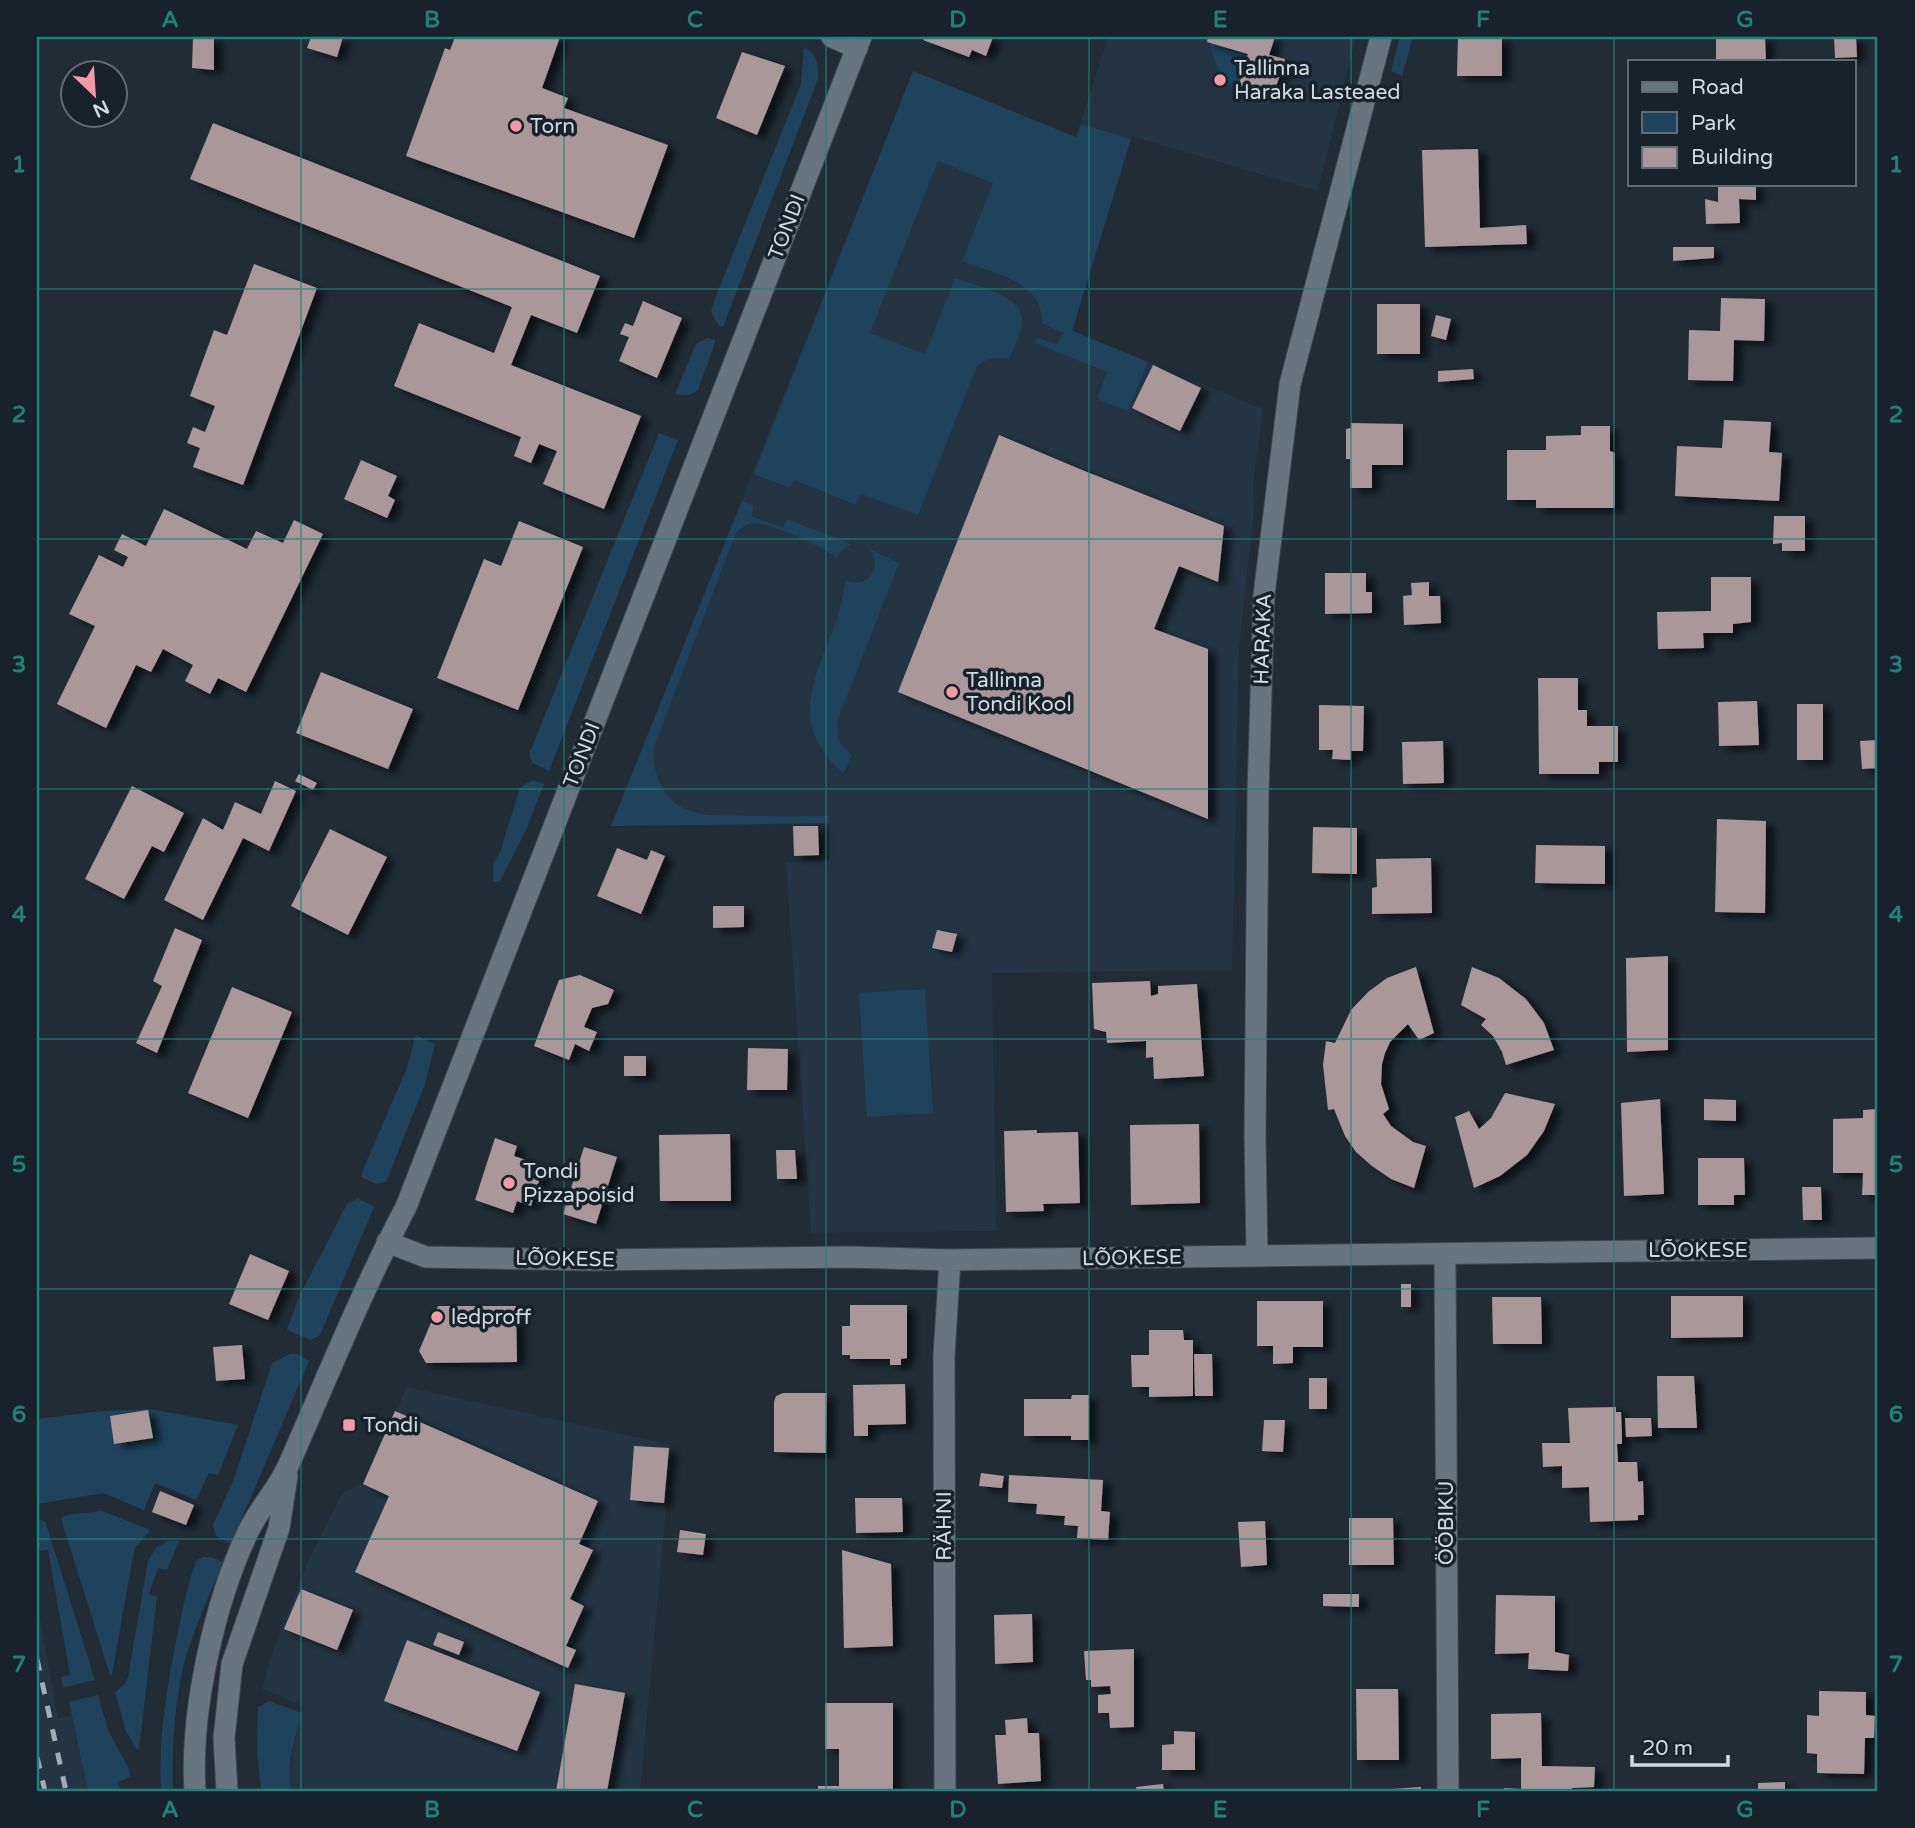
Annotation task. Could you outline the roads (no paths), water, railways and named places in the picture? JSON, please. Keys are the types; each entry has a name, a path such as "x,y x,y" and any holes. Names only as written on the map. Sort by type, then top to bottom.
{"street":[{"path":"832,37 859,42"},
{"name":"HARAKA","path":"1257,1255 1255,1137 1258,806 1264,595 1290,384 1381,37"},
{"name":"TONDI","path":"195,1791 194,1745 199,1707 220,1603 249,1530 288,1467 387,1242 406,1207 859,42"},
{"name":"LÕOKESE","path":"387,1242 426,1257 589,1260 849,1257 950,1260 1878,1248"},
{"name":"ÖÖBIKU","path":"1444,1255 1448,1791"},
{"name":"RÄHNI","path":"945,1791 944,1356 950,1260"},
{"name":"TONDI","path":"227,1791 224,1738 232,1664 279,1528 288,1467"}],"railway":[{"path":"37,1659 66,1791"},
{"path":"37,1757 45,1791"}],"place":[{"name":"Tallinna Haraka Lasteaed","path":"1220,80"},
{"name":"Torn","path":"516,126"},
{"name":"Tallinna Tondi Kool","path":"952,692"},
{"name":"Tondi Pizzapoisid","path":"509,1183"},
{"name":"ledproff","path":"437,1317"},
{"name":"Tondi","path":"349,1425"}]}
